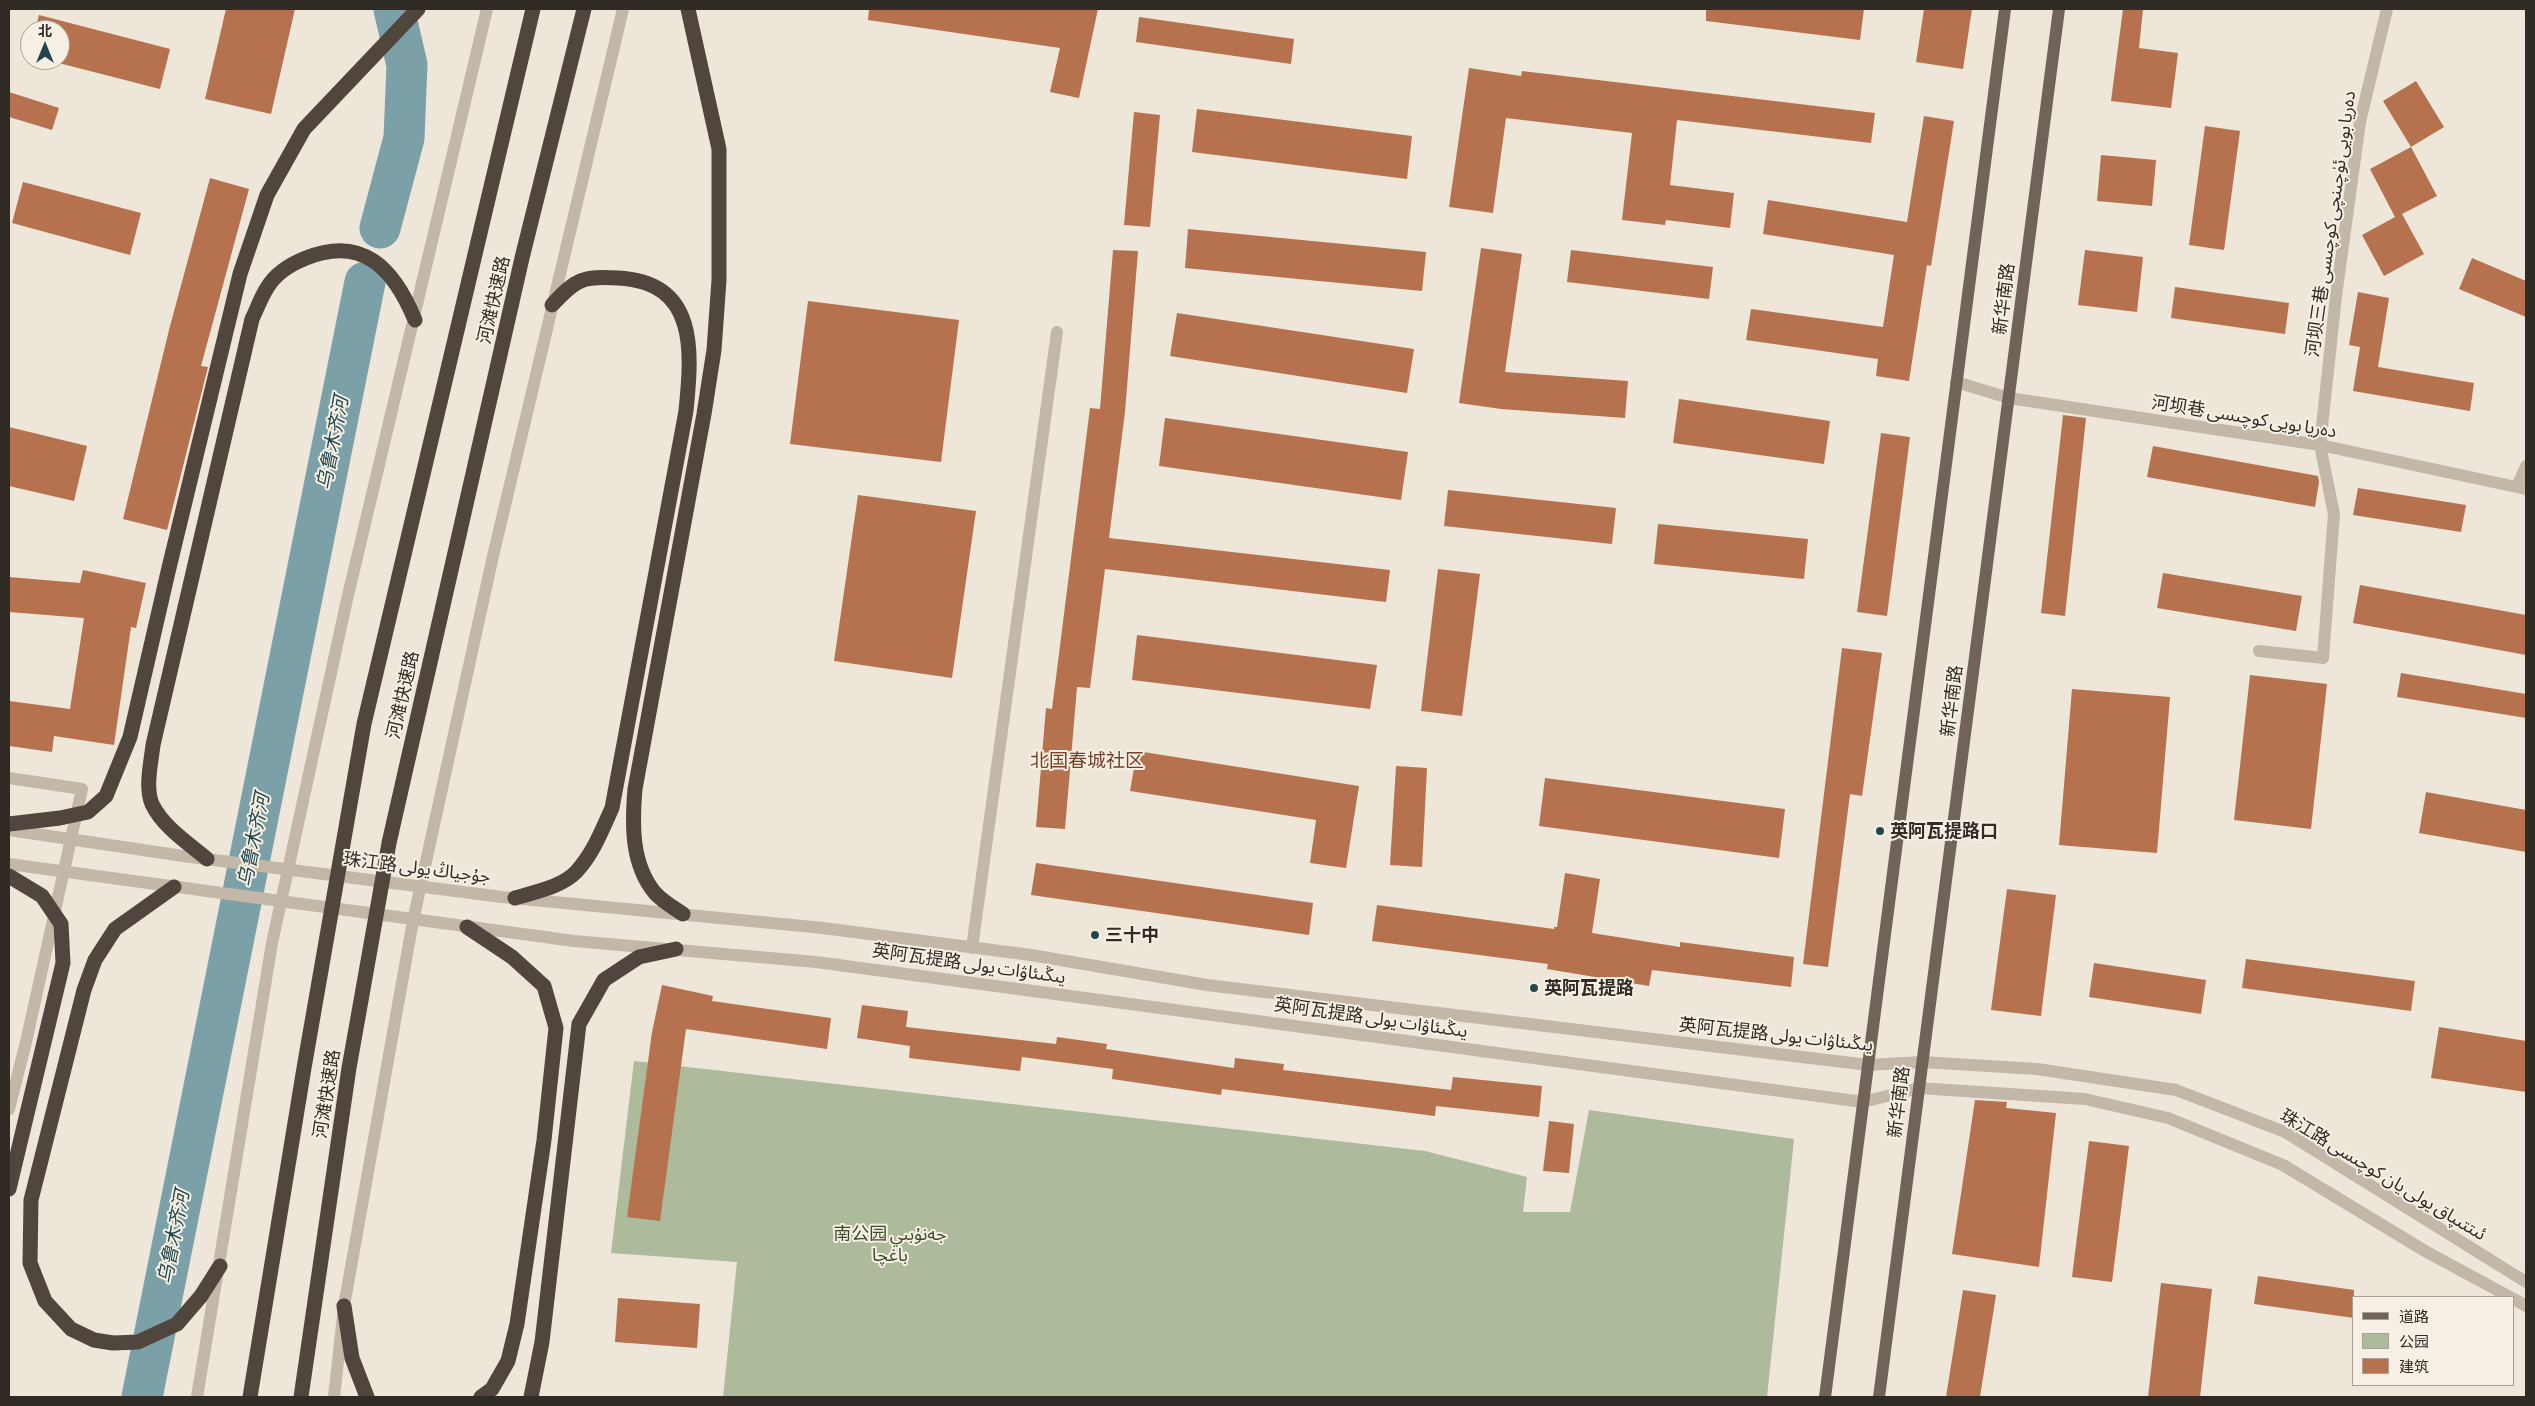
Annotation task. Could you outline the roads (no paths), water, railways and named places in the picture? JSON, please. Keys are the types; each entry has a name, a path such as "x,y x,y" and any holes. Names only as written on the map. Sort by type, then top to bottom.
{"highway":[{"path":"9,824 60,818 88,812 106,796 130,737 240,274 267,196 304,129 418,9"},
{"name":"河滩快速路","path":"250,1397 304,1068 364,724 533,9"},
{"name":"河滩快速路","path":"301,1397 349,1068 389,844 520,268 584,9"},
{"path":"682,914 656,894 642,873 632,822 635,789 704,414 714,350 720,280 719,150 688,9"},
{"path":"207,859 172,830 152,803 149,781 153,745 252,319 267,287 281,272 298,261 322,252 360,252 394,280 405,296 415,320"},
{"path":"515,898 551,886 575,874 595,847 612,808 686,411 691,362 688,338 681,315 671,299 656,286 633,279 595,277 572,284 552,305"},
{"path":"9,876 42,896 61,924 63,963 9,1189"},
{"path":"174,887 115,929 94,960 84,990 32,1200 30,1263 45,1301 71,1328 94,1340 113,1343 138,1342 177,1324 201,1296 220,1266"},
{"path":"468,928 512,957 544,986 556,1028 544,1140 520,1304 508,1362 492,1390 481,1397"},
{"path":"530,1397 542,1342 579,1024 604,980 639,957 676,948"},
{"path":"344,1306 352,1358 367,1397"}],"main road":[{"name":"新华南路","path":"1825,1397 2005,9"},
{"name":"新华南路","path":"1879,1397 2059,9"}],"street":[{"path":"197,1397 272,943 346,604 415,320 486,9"},
{"path":"334,1397 344,1306 413,921 493,556 623,9"},
{"name":"河坝三巷 دەريا بويى ئۈچىنچى كوچىسى","path":"2259,651 2323,658 2334,514 2320,446 2336,296 2360,122 2387,9"},
{"path":"972,948 1057,332"},
{"name":"河坝巷 دەريا بويى كوچىسى","path":"1956,382 2009,398 2320,446 2522,488"},
{"path":"2522,488 2526,466"},
{"path":"9,778 82,789 26,1042 9,1109"},
{"name":"珠江路 جۇجياڭ يولى","path":"9,830 207,859 515,898 823,928"},
{"path":"9,864 468,928 574,941 676,948"},
{"name":"英阿瓦提路 يىڭىئاۋات يولى","path":"823,928 972,948 1207,985 1868,1065 1922,1062"},
{"name":"英阿瓦提路 يىڭىئاۋات يولى","path":"676,948 816,962 1863,1102 1919,1088"},
{"name":"珠江路 ئىتتىپاق يولى يان كوچىسى","path":"1922,1062 2037,1069 2176,1090 2285,1132 2526,1282"},
{"path":"1919,1088 2085,1099 2168,1118 2283,1165 2425,1252 2508,1296"},
{"path":"2515,1300 2526,1306"}],"waterway":[{"name":"乌鲁木齐河","path":"380,228 404,138 407,65 394,9"},
{"name":"乌鲁木齐河","path":"142,1397 365,282"}],"place":[{"name":"英阿瓦提路口","path":"1880,831"},
{"name":"三十中","path":"1095,935"},
{"name":"英阿瓦提路","path":"1534,988"}],"district":[{"name":"北国春城社区","path":"1087,761"}],"park label":[{"name":"南公园 جەنۇبىي باغچا","path":"890,1244"}]}
